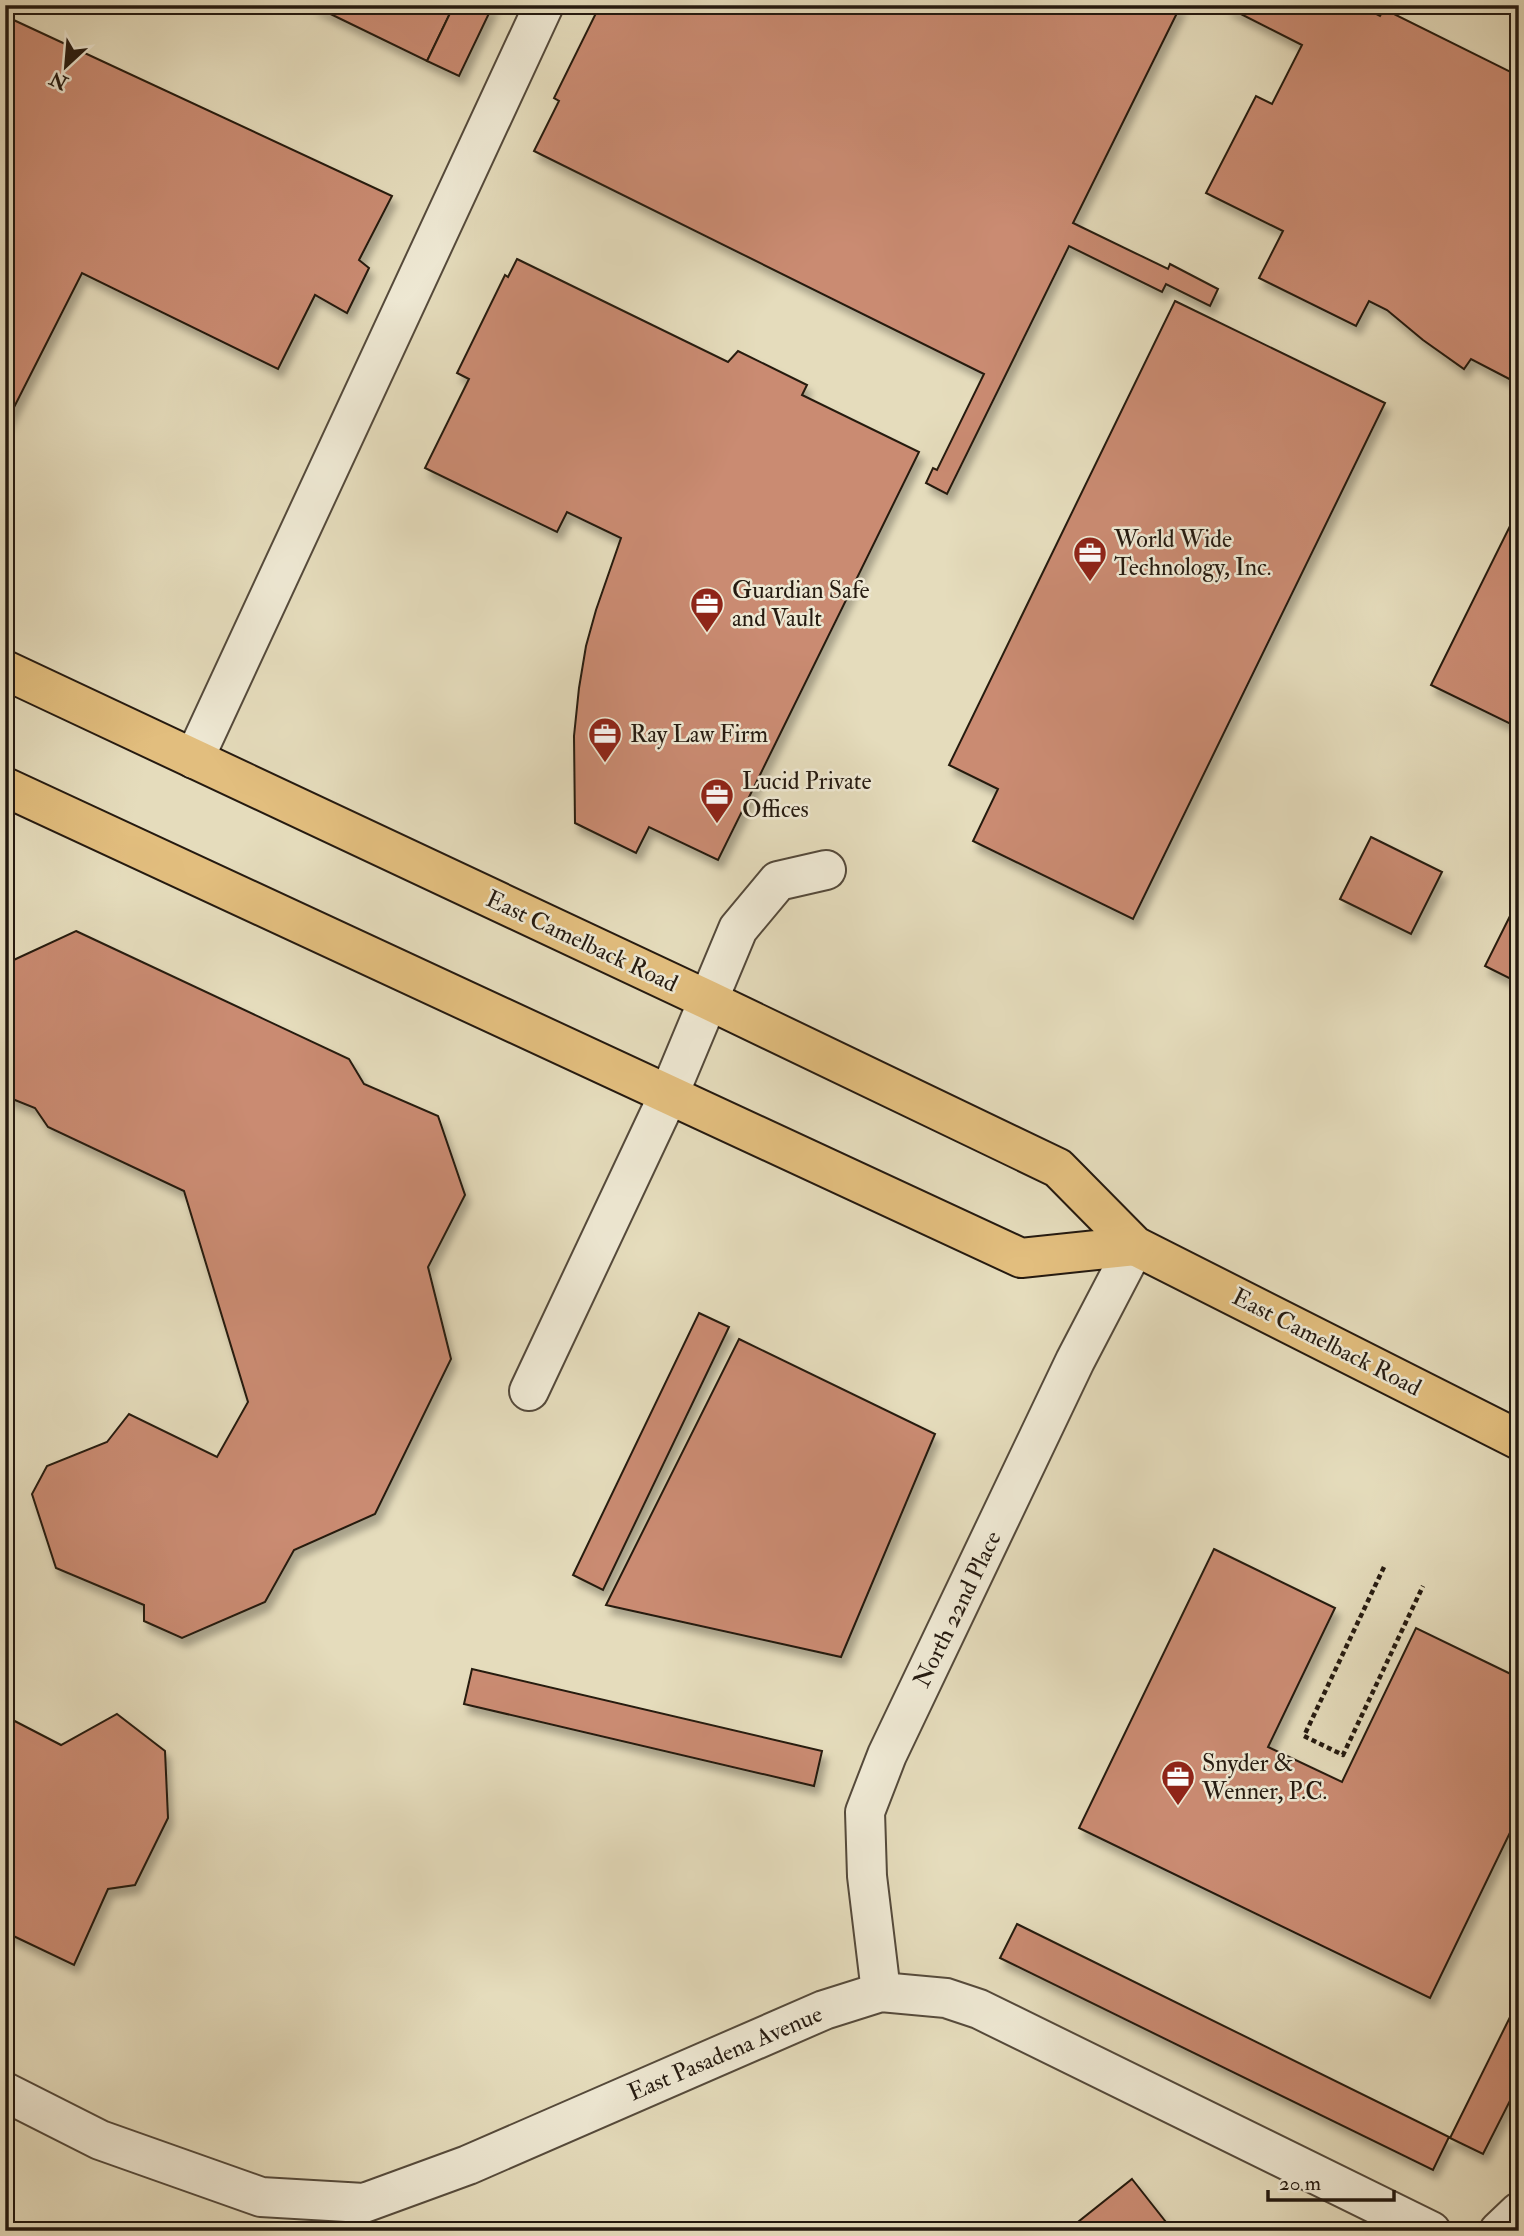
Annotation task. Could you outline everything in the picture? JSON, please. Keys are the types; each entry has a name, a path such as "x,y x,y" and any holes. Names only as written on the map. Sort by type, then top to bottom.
{"main road":[{"name":"East Camelback Road","path":"5,670 708,1000 1058,1168 1135,1246 1519,1440"},
{"path":"5,787 1021,1258 1135,1246"}],"street":[{"path":"194,759 544,5"},
{"path":"529,1391 669,1094 738,929 778,881 826,870"},
{"name":"North 22nd Place","path":"881,1992 867,1876 864,1812 887,1755 1075,1361 1135,1246"},
{"name":"East Pasadena Avenue","path":"5,2092 100,2140 261,2197 364,2203 468,2165 824,2010 881,1992 946,1998 979,2009 1431,2231"},
{"path":"1499,2231 1519,2212"}],"path":[{"path":"1384,1567 1304,1736 1343,1755 1423,1586"}],"building":[{"path":"312,5 454,5 427,61"},
{"path":"454,5 493,5 459,76 427,61"},
{"path":"600,5 1181,5 1073,223 1168,269 1170,264 1218,289 1210,306 1166,284 1162,292 1069,246 947,494 926,483 933,468 937,470 984,374 534,151 559,101 554,98"},
{"path":"1359,5 1380,16 1384,9 1519,76 1519,384 1471,359 1464,369 1387,310 1369,301 1356,326 1259,278 1283,231 1206,193 1256,96 1272,104 1302,45 1227,7"},
{"path":"5,16 392,196 359,260 369,268 347,313 315,295 278,369 82,273 5,425"},
{"path":"517,259 728,362 738,351 807,385 802,395 919,452 718,860 649,827 636,853 575,823 574,736 579,688 586,646 596,610 621,538 567,512 557,532 425,468 469,379 457,373 505,275 508,277"},
{"path":"1175,301 1385,403 1133,919 973,841 998,789 949,765"},
{"path":"1510,526 1519,530 1519,728 1431,685"},
{"path":"1371,837 1442,872 1411,934 1340,899"},
{"path":"1519,898 1519,983 1485,966"},
{"path":"76,931 349,1059 364,1084 438,1116 465,1195 428,1267 451,1359 375,1514 294,1550 265,1602 182,1638 144,1621 144,1605 56,1568 32,1494 47,1466 107,1442 129,1414 217,1457 248,1402 184,1191 48,1127 35,1108 5,1096 5,964"},
{"path":"699,1313 729,1327 603,1590 573,1575"},
{"path":"739,1339 935,1434 841,1657 606,1605"},
{"path":"1214,1549 1335,1608 1268,1747 1342,1782 1416,1628 1519,1678 1519,1814 1430,1998 1079,1828"},
{"path":"472,1669 822,1751 814,1786 464,1704"},
{"path":"117,1714 165,1751 168,1818 135,1885 108,1889 74,1965 5,1932 5,1716 61,1745"},
{"path":"1017,1924 1449,2137 1433,2170 1000,1958"},
{"path":"1519,1999 1519,2083 1483,2154 1450,2138"},
{"path":"1132,2179 1173,2231 1085,2231 1078,2222"}],"place":[{"name":"World Wide Technology, Inc.","path":"1090,583"},
{"name":"Guardian Safe and Vault","path":"707,634"},
{"name":"Ray Law Firm","path":"605,764"},
{"name":"Lucid Private Offices","path":"717,825"},
{"name":"Snyder & Wenner, P.C.","path":"1178,1807"}]}
